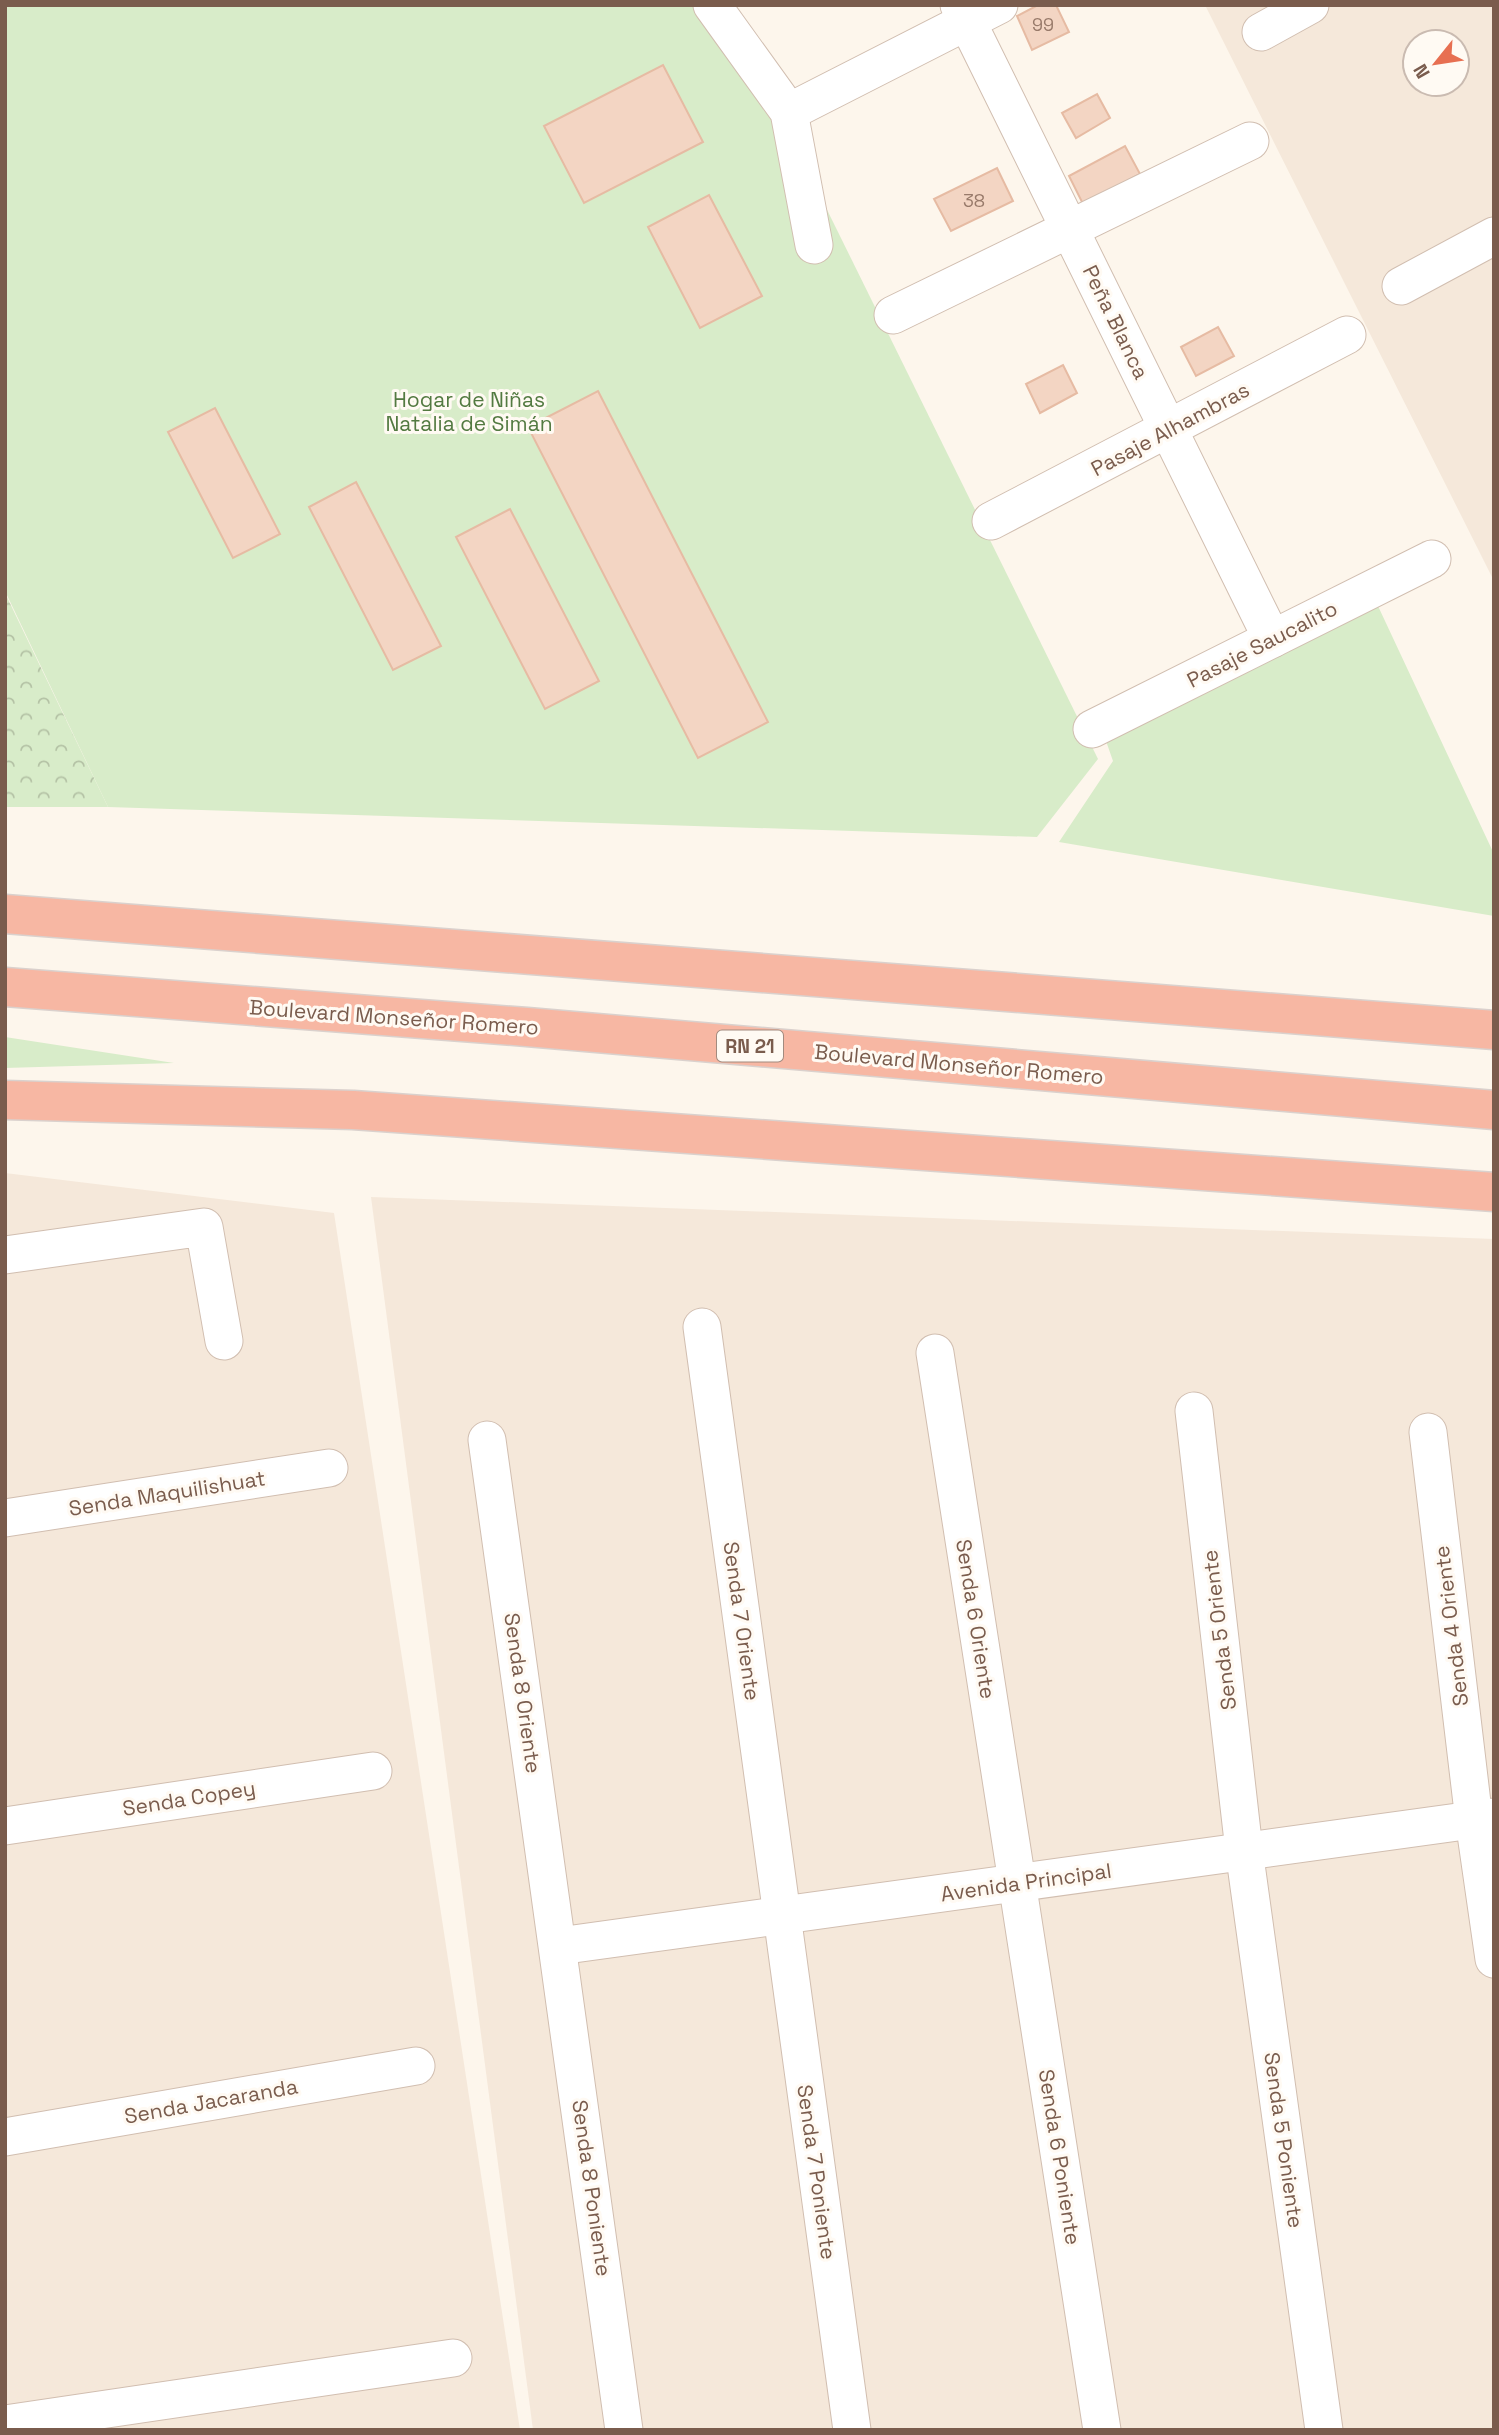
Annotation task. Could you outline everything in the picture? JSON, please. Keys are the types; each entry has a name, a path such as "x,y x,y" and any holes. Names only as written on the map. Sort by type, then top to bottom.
{"highway":[{"path":"5,914 1494,1030"},
{"name":"Boulevard Monseñor Romero","path":"5,987 527,1027 1494,1110"},
{"path":"5,1100 353,1110 1494,1192"}],"street":[{"path":"712,5 789,112 814,245"},
{"path":"1261,32 1310,5"},
{"path":"789,112 975,10"},
{"name":"Peña Blanca","path":"975,10 1069,229 1272,639"},
{"path":"892,315 1250,141"},
{"path":"1401,286 1494,236"},
{"name":"Pasaje Alhambras","path":"991,521 1170,430 1347,335"},
{"name":"Pasaje Saucalito","path":"1092,729 1432,559"},
{"path":"5,1255 204,1227 224,1341"},
{"name":"Senda 7 Oriente","path":"702,1327 782,1915"},
{"name":"Senda 6 Oriente","path":"934,1353 1017,1884"},
{"name":"Senda 5 Oriente","path":"1194,1411 1244,1850"},
{"name":"Senda 4 Oriente","path":"1427,1433 1484,1818 1494,1959"},
{"name":"Senda 8 Oriente","path":"487,1440 559,1946"},
{"name":"Senda Maquilishuat","path":"5,1518 329,1468"},
{"name":"Senda Copey","path":"5,1826 373,1771"},
{"name":"Avenida Principal","path":"559,1946 1484,1818"},
{"name":"Senda 5 Poniente","path":"1244,1850 1324,2430"},
{"name":"Senda 6 Poniente","path":"1017,1884 1102,2430"},
{"name":"Senda 7 Poniente","path":"782,1915 852,2430"},
{"name":"Senda 8 Poniente","path":"559,1946 624,2430"},
{"name":"Senda Jacaranda","path":"5,2137 416,2066"},
{"path":"5,2424 453,2358"}],"shaded area":[{"path":"1205,5 1494,5 1494,581"},
{"path":"5,1173 334,1213 520,2430 5,2430"},
{"path":"371,1197 1494,1239 1494,2430 533,2430"}],"green space":[{"name":"Hogar de Niñas Natalia de Simán","path":"5,5 726,5 1098,759 1037,837 108,807 5,591"},
{"path":"5,593 108,807 5,807"},
{"path":"1378,606 1494,854 1494,916 1059,842 1113,761 1106,741"},
{"path":"5,1037 174,1063 5,1068"}],"building":[{"path":"1038,5 1056,5 1069,32 1032,50 1017,16"},
{"path":"663,65 703,142 584,203 544,126"},
{"path":"1097,94 1110,118 1076,138 1062,113"},
{"path":"1125,146 1140,174 1083,204 1069,176"},
{"path":"997,168 1013,201 951,231 934,199"},
{"path":"709,195 762,296 700,328 648,227"},
{"path":"1218,327 1234,356 1196,376 1181,347"},
{"path":"1063,365 1077,393 1040,413 1026,384"},
{"path":"598,391 768,722 698,758 528,427"},
{"path":"215,408 280,534 233,558 168,432"},
{"path":"356,482 441,646 393,670 309,507"},
{"path":"510,509 599,681 545,709 456,537"}]}
